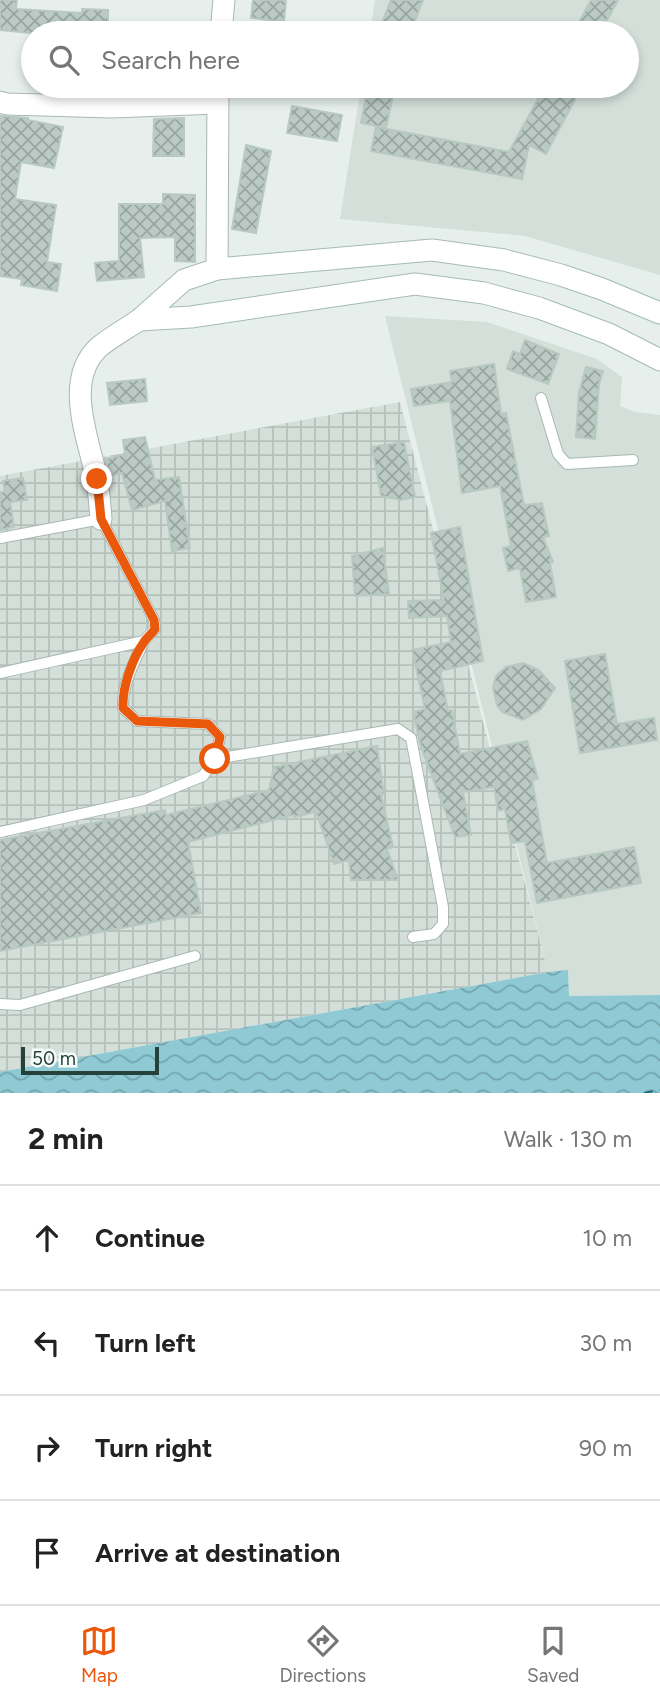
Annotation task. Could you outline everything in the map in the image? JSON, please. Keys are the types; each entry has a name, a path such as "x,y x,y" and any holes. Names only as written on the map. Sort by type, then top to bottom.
{"main road":[{"path":"222,21 223,0"},
{"path":"0,102 112,107 185,98"},
{"path":"217,269 218,98"},
{"path":"101,519 97,479 82,418 80,387 87,364 97,348 139,320 184,280 217,269 432,250 504,260 561,275 660,313"},
{"path":"139,320 191,317 415,284 484,293 539,308 609,334 660,360"}],"lane":[{"path":"541,398 558,454 567,464 633,460"},
{"path":"0,538 101,519 154,620 155,629 144,641 126,680 122,694 123,708 137,721 208,724 220,737 215,759 203,776 144,800 0,832"},
{"path":"0,673 144,641"},
{"path":"215,759 398,729 411,737 443,907 443,924 434,934 413,937"},
{"path":"0,1004 20,1005 195,956"}],"shaded area":[{"path":"375,0 660,0 660,275 525,236 340,219 359,98 639,98 639,21 372,21"},
{"path":"385,316 487,322 597,359 622,377 620,406 635,412 660,415 660,995 569,996 568,971 548,972"},
{"path":"400,402 548,972 0,1072 0,476"}],"water":[{"path":"568,970 569,996 660,995 660,1093 0,1093 0,1072"}],"building":[{"path":"0,0 17,0 16,9 82,13 82,9 108,10 108,21 21,21 21,32 0,30"},
{"path":"253,0 286,0 284,21 251,18"},
{"path":"391,0 423,0 415,21 383,21"},
{"path":"591,0 618,0 607,21 580,21"},
{"path":"366,98 392,98 386,128 361,123"},
{"path":"538,98 576,98 546,154 529,145 522,179 371,151 376,127 509,152"},
{"path":"292,106 342,115 337,141 287,133"},
{"path":"0,116 28,118 63,127 54,168 21,162 15,199 56,205 47,262 61,264 57,291 21,285 22,279 0,276"},
{"path":"184,118 184,156 153,156 154,119"},
{"path":"246,145 271,151 256,233 232,229"},
{"path":"163,194 195,195 195,262 175,261 175,237 140,238 144,277 97,281 95,263 119,261 119,204 163,204"},
{"path":"525,340 559,354 548,384 507,369 513,351 520,354"},
{"path":"494,364 501,414 506,413 524,505 542,503 549,536 543,537 553,562 550,563 556,597 526,602 520,568 508,571 503,548 511,546 500,486 462,493 450,401 414,406 411,389 452,382 450,371"},
{"path":"586,367 603,371 599,384 595,439 576,437 579,393"},
{"path":"145,379 147,401 110,405 107,383"},
{"path":"145,437 155,480 179,477 190,548 172,551 165,501 132,510 122,473 109,476 106,459 125,454 123,440"},
{"path":"404,442 415,497 401,500 381,496 372,447"},
{"path":"23,478 27,500 10,502 14,527 0,530 0,492 5,492 3,481"},
{"path":"460,527 483,661 440,671 448,711 452,710 460,754 527,741 538,779 532,780 547,863 634,847 641,883 537,903 525,841 511,843 505,809 498,811 494,787 463,792 471,835 455,837 421,747 413,712 425,709 412,650 451,642 447,616 409,618 408,601 444,600 431,533"},
{"path":"383,548 389,594 355,596 352,556"},
{"path":"605,654 617,724 654,718 657,740 580,753 565,661"},
{"path":"523,663 539,670 555,688 541,709 523,720 502,712 497,705 493,688 496,676 506,667"},
{"path":"377,746 384,794 381,794 393,847 387,849 398,880 351,880 349,860 334,864 316,812 294,817 293,815 188,842 201,913 0,951 0,840 165,810 166,815 269,790 274,767"}],"ferry route":[{"path":"644,1093 660,1090"}],"route":[{"path":"97,479 101,519 154,620 155,629 144,641 126,680 122,694 123,708 137,721 208,724 220,737 215,759"}]}
